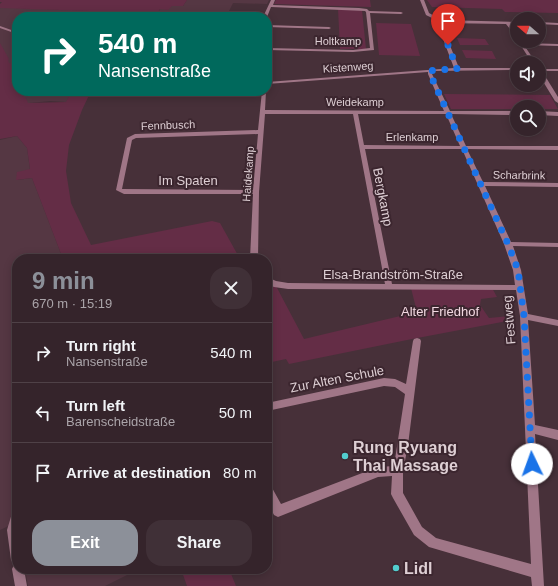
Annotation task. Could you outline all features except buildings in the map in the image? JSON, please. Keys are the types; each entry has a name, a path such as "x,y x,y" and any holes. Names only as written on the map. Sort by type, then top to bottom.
{"street":[{"path":"267,12 273,0"},
{"path":"422,0 427,14 441,21 507,23 510,27"},
{"path":"270,6 359,9 366,10 368,12 401,13"},
{"name":"Holtkamp","path":"272,49 353,51 372,49 368,12"},
{"path":"441,21 439,23 457,69"},
{"path":"546,23 558,24"},
{"path":"272,26 329,28"},
{"path":"0,27 12,31"},
{"path":"546,44 558,45"},
{"name":"Kistenweg","path":"272,83 457,69 510,69"},
{"path":"546,70 558,70"},
{"name":"Festweg","path":"431,71 430,74 508,244 516,266 524,316 538,586"},
{"path":"546,81 558,101"},
{"name":"Haidekamp","path":"254,254 256,192 264,96"},
{"name":"Weidekamp","path":"262,112 510,113"},
{"name":"Bergkamp","path":"355,112 389,286"},
{"path":"546,113 558,114"},
{"name":"Fennbusch","path":"119,190 128,140 134,136 260,132"},
{"name":"Erlenkamp","path":"362,147 558,148"},
{"name":"Scharbrink","path":"480,184 558,186"},
{"name":"Im Spaten","path":"119,190 124,192 256,192"},
{"path":"508,244 558,245"},
{"name":"Elsa-Brandström-Straße","path":"272,283 288,286 520,288"},
{"path":"524,316 558,323"},
{"path":"417,341 398,471 397,494 418,531 433,543 537,572"},
{"name":"Zur Alten Schule","path":"272,406 384,382 398,384 410,393"},
{"path":"530,428 558,435"},
{"path":"272,500 278,511 378,472 398,471"},
{"path":"19,574 21,586"}],"shaded area":[{"path":"187,0 269,0 267,4 233,3 228,12 158,12 160,9 172,6 183,6"},
{"path":"0,8 123,12 12,12 12,96 70,96 67,102 50,101 0,106"},
{"path":"17,136 27,148 30,170 17,180 32,178 61,254 12,254 12,524 0,530 0,140"},
{"path":"26,574 129,574 105,586 28,586"}],"green space":[{"path":"0,0 187,0 183,6 172,6 168,10 160,9 158,12 0,8 0,4 2,2 0,2"},
{"path":"276,0 370,0 371,7 274,4"},
{"path":"427,0 558,0 558,13 505,12 502,9 432,7"},
{"path":"338,9 362,10 366,49 340,49"},
{"path":"376,23 411,24 420,56 379,55"},
{"path":"457,38 485,39 489,45 460,45"},
{"path":"0,43 9,59 9,63 12,63 12,96 25,96 28,103 66,102 69,96 89,96 69,145 66,171 71,203 91,245 212,221 220,223 237,254 61,254 32,178 16,180 17,172 30,169 27,148 17,136 0,139"},
{"path":"462,50 492,51 496,59 466,58"},
{"path":"444,94 550,95 558,109 546,109 546,100 510,100 510,109 451,109"},
{"name":"Alter Friedhof","path":"272,284 276,286 304,339 417,312 411,288 492,288 497,297 481,299 480,305 489,318 511,316 513,320 289,364 286,359 272,362"},
{"path":"183,574 231,574 236,586 187,586"}],"place":[{"name":"Rung Ryuang Thai Massage","path":"345,456"},
{"name":"Lidl","path":"396,568"}],"route":[{"path":"448,45 457,69 433,70 430,74 508,244 518,270 524,316 532,464"}]}
